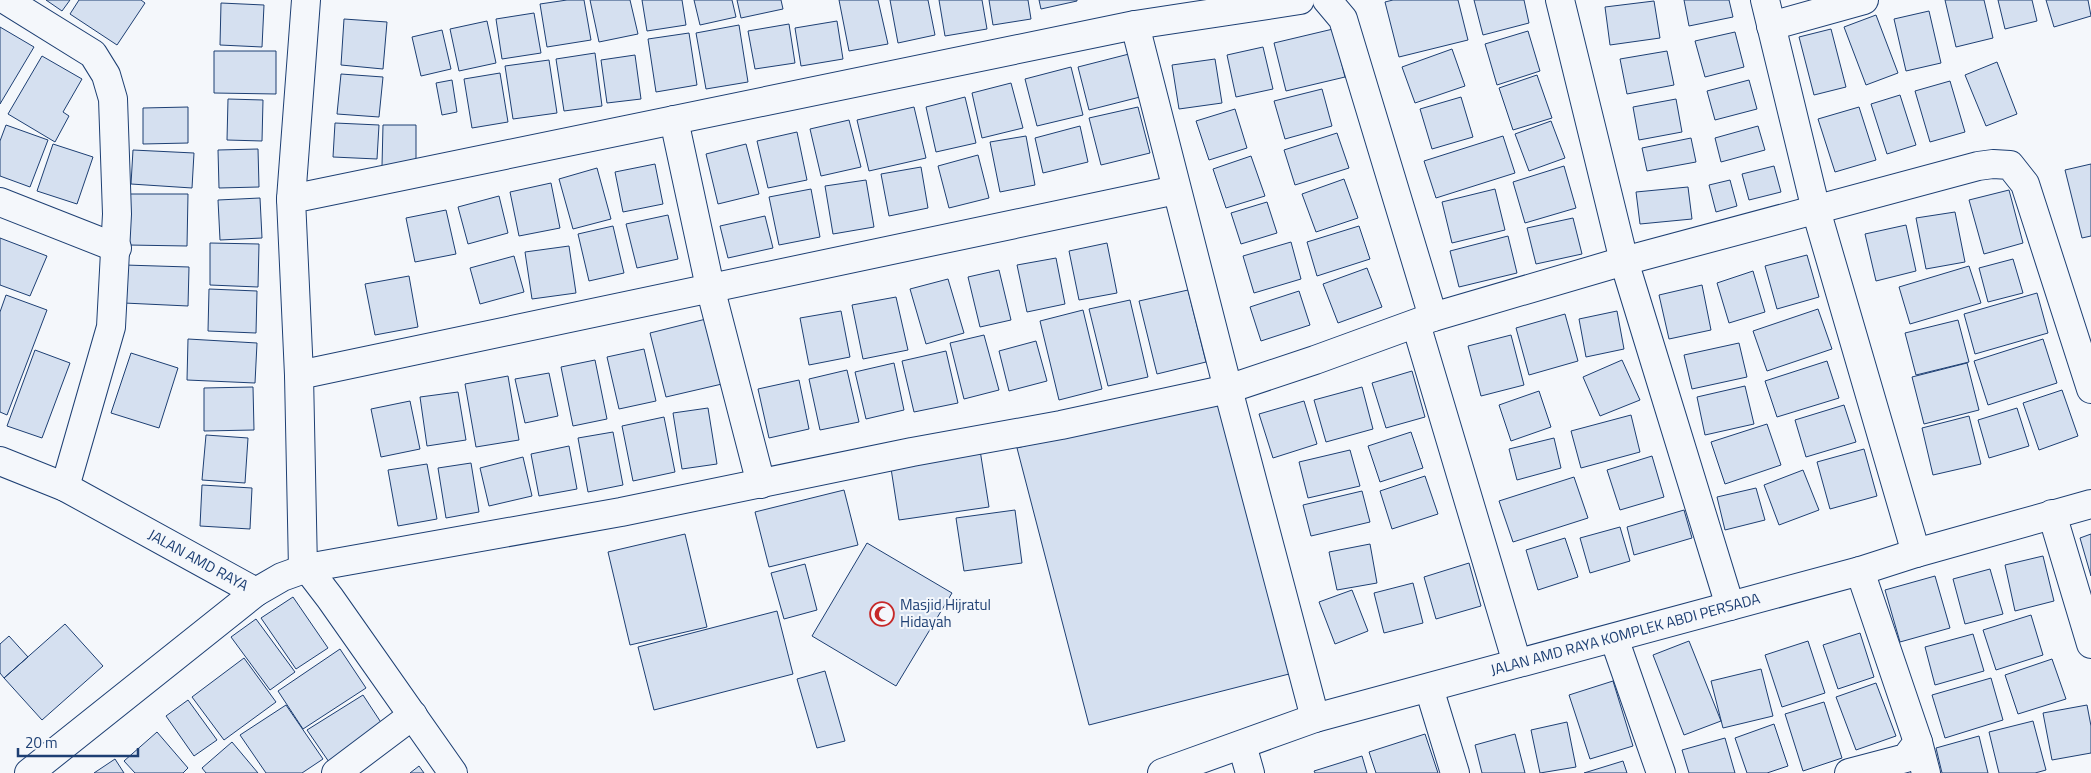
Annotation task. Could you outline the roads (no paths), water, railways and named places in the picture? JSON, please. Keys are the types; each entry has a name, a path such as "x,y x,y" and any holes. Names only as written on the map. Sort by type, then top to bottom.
{"street":[{"path":"6,0 93,54 106,75 113,98 117,248 111,327 64,487"},
{"path":"306,0 291,199 305,569 413,715 453,773"},
{"path":"291,199 1135,25 1300,0"},
{"path":"1327,0 1343,19 1517,663"},
{"path":"1560,0 1624,261 1730,606"},
{"path":"1765,0 1816,210 1916,553"},
{"path":"1771,26 1864,0"},
{"path":"1135,25 1176,190 1315,718"},
{"path":"674,120 710,287 761,484"},
{"name":"JALAN AMD RAYA","path":"0,461 64,487 256,592 282,578 305,569 622,512 912,452 1061,425 1228,388 1425,320 1624,261 1978,166 1993,164 2010,165 2025,184 2091,388"},
{"path":"298,375 1176,190"},
{"path":"0,202 117,248"},
{"name":"JALAN AMD RAYA KOMPLEK ABDI PERSADA","path":"1162,773 1315,718 1860,571 1916,553 2091,504"},
{"path":"2052,514 2091,644"},
{"path":"1860,571 1918,742 1926,773"},
{"path":"29,773 256,592"},
{"path":"1614,638 1661,773"},
{"path":"1429,688 1455,773"},
{"path":"336,773 413,715"},
{"path":"1849,773 1906,758 1918,742"},
{"path":"1242,745 1250,773"}],"place":[{"name":"Masjid Hijratul Hidayah","path":"882,614"}]}
